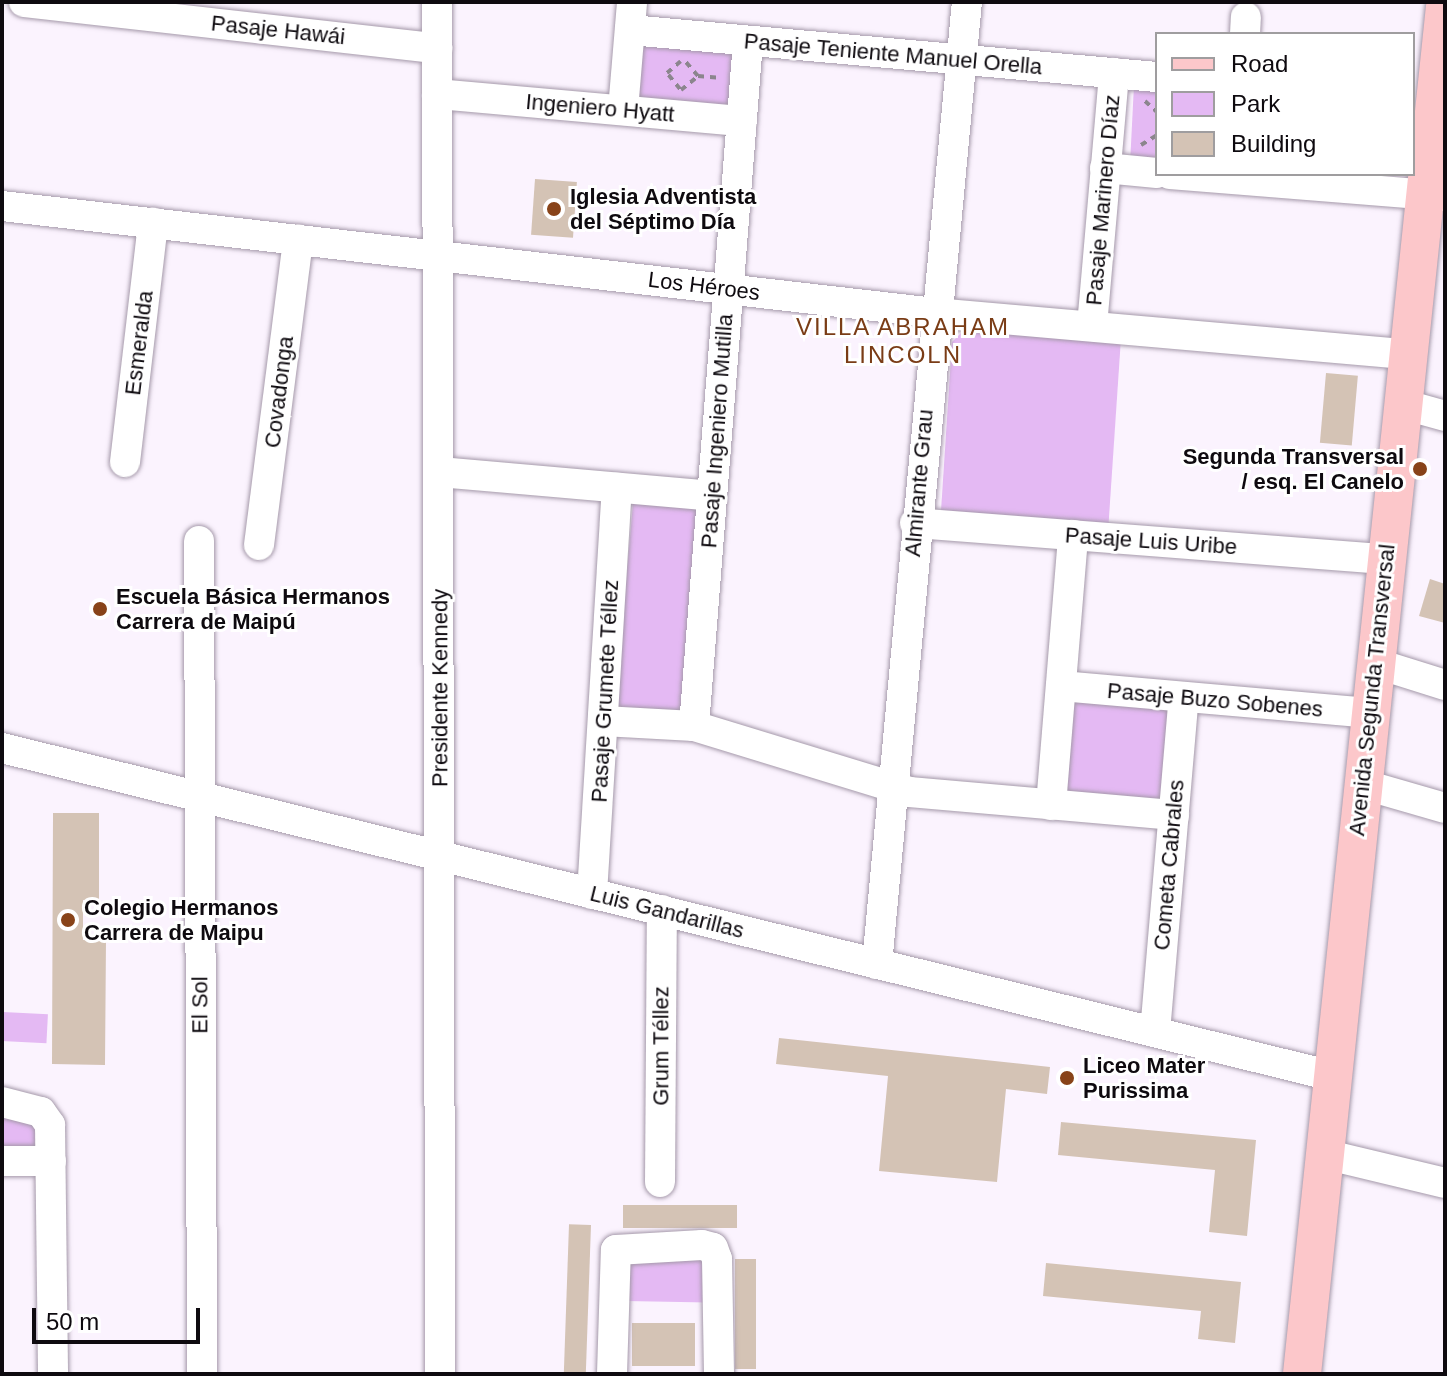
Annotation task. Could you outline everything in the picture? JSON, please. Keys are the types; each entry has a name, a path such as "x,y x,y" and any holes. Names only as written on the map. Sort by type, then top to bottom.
{"main road":[{"name":"Avenida Segunda Transversal","path":"1302,1374 1407,354 1435,196 1445,7"}],"street":[{"name":"Pasaje Hawái","path":"24,2 437,48"},
{"name":"Presidente Kennedy","path":"437,2 437,48 448,95 439,255 440,1374"},
{"name":"Almirante Grau","path":"877,964 915,523 967,2"},
{"name":"Pasaje Teniente Manuel Orella","path":"631,16 748,41 1155,77"},
{"path":"623,110 631,16"},
{"name":"Pasaje Ingeniero Mutilla","path":"694,726 748,41"},
{"name":"Pasaje Marinero Díaz","path":"1092,326 1114,73"},
{"name":"Ingeniero Hyatt","path":"448,95 742,121"},
{"path":"1105,168 1155,173"},
{"path":"1212,176 1435,196"},
{"name":"Los Héroes","path":"2,206 935,313 1407,354"},
{"name":"Esmeralda","path":"125,462 153,223"},
{"name":"Covadonga","path":"259,545 298,239"},
{"path":"1402,404 1445,416"},
{"path":"440,472 712,496"},
{"name":"Pasaje Grumete Téllez","path":"592,894 617,488"},
{"name":"Pasaje Luis Uribe","path":"915,523 1386,559"},
{"path":"1051,805 1073,535"},
{"name":"El Sol","path":"199,541 202,1374"},
{"path":"1375,663 1445,685"},
{"name":"Pasaje Buzo Sobenes","path":"1061,686 1369,713"},
{"name":"Cometa Cabrales","path":"1155,1032 1184,697"},
{"path":"603,721 694,726 893,787 1174,815"},
{"name":"Luis Gandarillas","path":"2,748 1332,1076"},
{"path":"1362,784 1445,808"},
{"name":"Grum Téllez","path":"660,1182 662,910"},
{"path":"2,1102 46,1116 51,1161 53,1374"},
{"path":"1324,1154 1445,1183"},
{"path":"2,1161 51,1161"},
{"path":"612,1374 616,1250 713,1248 719,1374"}],"path":[{"path":"684,59 698,76 681,90 667,73 684,59"}],"green space":[{"path":"642,42 741,51 735,113 637,105"},
{"path":"1134,85 1155,87 1155,166 1130,164"},
{"path":"964,330 1121,338 1108,532 941,511 952,342"},
{"path":"633,503 704,509 685,721 614,715"},
{"path":"1067,697 1171,706 1162,805 1058,796"},
{"path":"3,1012 48,1014 46,1043 2,1041"},
{"path":"2,1116 46,1127 46,1157 2,1156"},
{"path":"626,1252 709,1253 708,1302 625,1301"}],"building":[{"name":"Iglesia Adventista del Séptimo Día","path":"535,179 577,182 573,238 531,235"},
{"path":"1326,373 1358,376 1352,446 1320,443"},
{"path":"1430,579 1445,584 1445,623 1419,616"},
{"name":"Colegio Hermanos Carrera de Maipu","path":"53,813 99,813 99,901 83,900 83,940 106,940 105,1065 52,1064"},
{"path":"779,1038 1050,1067 1047,1094 1006,1089 997,1182 879,1171 888,1076 776,1064"},
{"path":"1061,1122 1256,1140 1247,1236 1209,1232 1215,1170 1058,1155"},
{"path":"623,1205 737,1205 737,1228 623,1228"},
{"path":"569,1224 591,1225 586,1374 564,1373"},
{"path":"735,1259 756,1259 756,1369 735,1369"},
{"path":"1046,1263 1241,1282 1235,1343 1198,1339 1201,1311 1043,1296"},
{"path":"632,1323 695,1323 695,1366 632,1366"}],"place":[{"name":"Iglesia Adventista del Séptimo Día","path":"554,209"},
{"name":"Segunda Transversal / esq. El Canelo","path":"1420,469"},
{"name":"Escuela Básica Hermanos Carrera de Maipú","path":"100,609"},
{"name":"Colegio Hermanos Carrera de Maipu","path":"68,920"},
{"name":"Liceo Mater Purissima","path":"1067,1078"}],"district":[{"name":"VILLA ABRAHAM LINCOLN","path":"903,341"}]}
